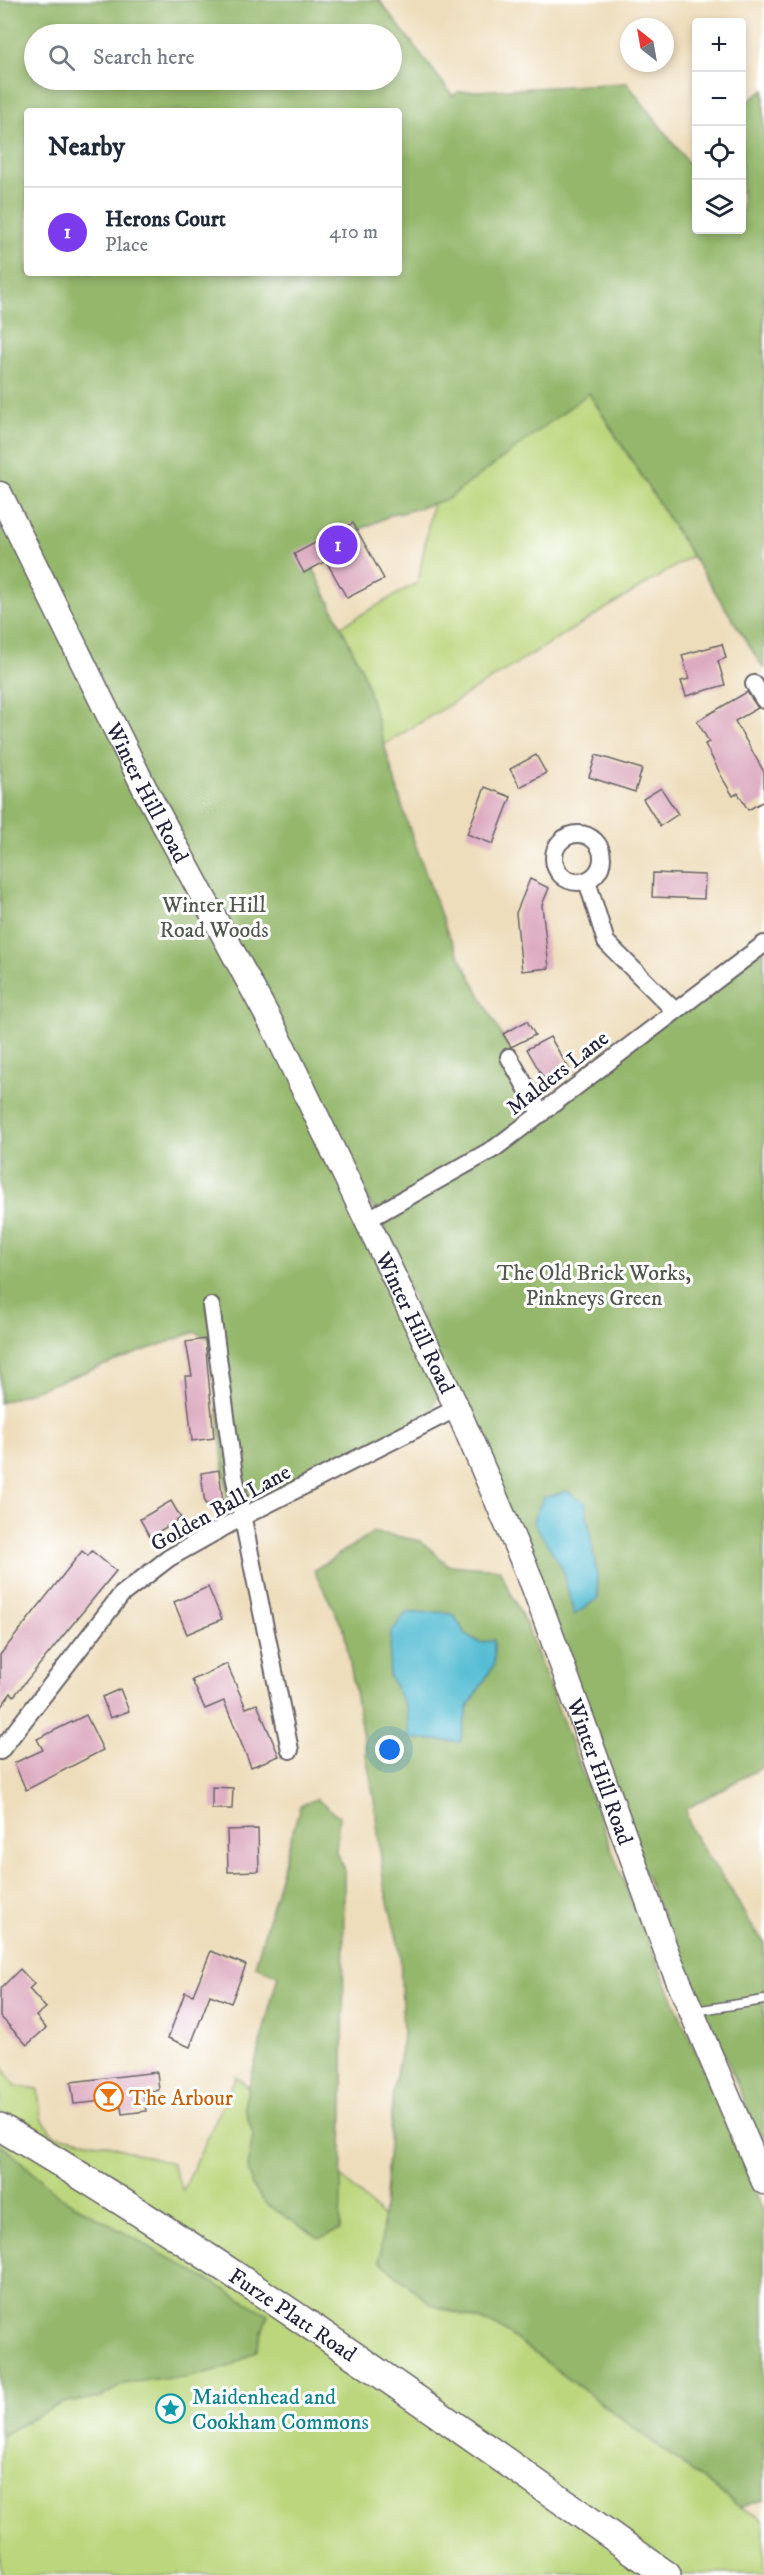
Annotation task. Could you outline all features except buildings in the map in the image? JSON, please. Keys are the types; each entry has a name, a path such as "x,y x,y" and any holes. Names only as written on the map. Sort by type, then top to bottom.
{"main road":[{"name":"Furze Platt Road","path":"0,2127 64,2160 444,2419 667,2575"}],"street":[{"name":"Winter Hill Road","path":"0,494 144,789 277,1034 457,1408 533,1585 668,1956 764,2182"},
{"path":"754,684 764,700"},
{"path":"587,881 606,942 674,1010"},
{"name":"Malders Lane","path":"367,1220 495,1148 764,944"},
{"path":"509,1057 541,1114"},
{"path":"211,1306 242,1516 290,1750"},
{"name":"Golden Ball Lane","path":"0,1751 121,1595 169,1558 242,1516 457,1408"}],"lane":[{"path":"692,2011 764,2000"}],"green space":[{"name":"Winter Hill Road Woods","path":"0,0 379,0 398,24 24,24 24,90 402,90 402,30 453,96 458,92 627,83 692,168 692,234 746,234 746,103 764,90 764,669 589,393 448,499 399,514 397,512 307,555 363,672 406,819 447,932 541,1110 381,1221 363,1190 438,1386 436,1400 430,1413 258,1501 228,1510 211,1339 195,1332 0,1403"},
{"path":"588,392 692,556 369,754 326,635 418,582 434,495"},
{"name":"The Old Brick Works, Pinkneys Green","path":"764,949 764,1766 686,1809 688,1821 698,1842 764,1941 764,2150 730,2067 671,1938 383,1224 544,1113"},
{"path":"374,1532 421,1541 448,1565 499,1569 526,1624 631,1901 764,2212 764,2500 740,2507 498,2326 432,2305 380,2261 393,2091 403,2038 400,1951 384,1885 374,1799 344,1630 314,1570"},
{"path":"316,1799 339,1816 336,1852 344,1867 340,2230 319,2238 266,2204 252,2186 248,2167 253,2134 244,2106 278,1975 255,1966 300,1806"},
{"path":"0,2063 16,2086 38,2089 41,2118 54,2135 105,2144 172,2164 183,2191 236,2076 498,2326 740,2507 764,2520 764,2575 0,2575"},
{"path":"0,2146 8,2150 59,2196 268,2314 256,2351 231,2366 187,2378 154,2379 124,2384 101,2397 62,2403 0,2436"}],"water":[{"path":"567,1491 585,1503 597,1575 598,1598 574,1615 562,1568 533,1521 543,1498"},
{"path":"442,1612 454,1615 465,1634 480,1643 494,1640 494,1665 468,1707 460,1742 409,1738 407,1710 389,1675 391,1632 406,1613"}],"place":[{"name":"Herons Court","path":"338,545"},
{"name":"The Arbour","path":"108,2097"},
{"name":"Maidenhead and Cookham Commons","path":"171,2409"}]}
